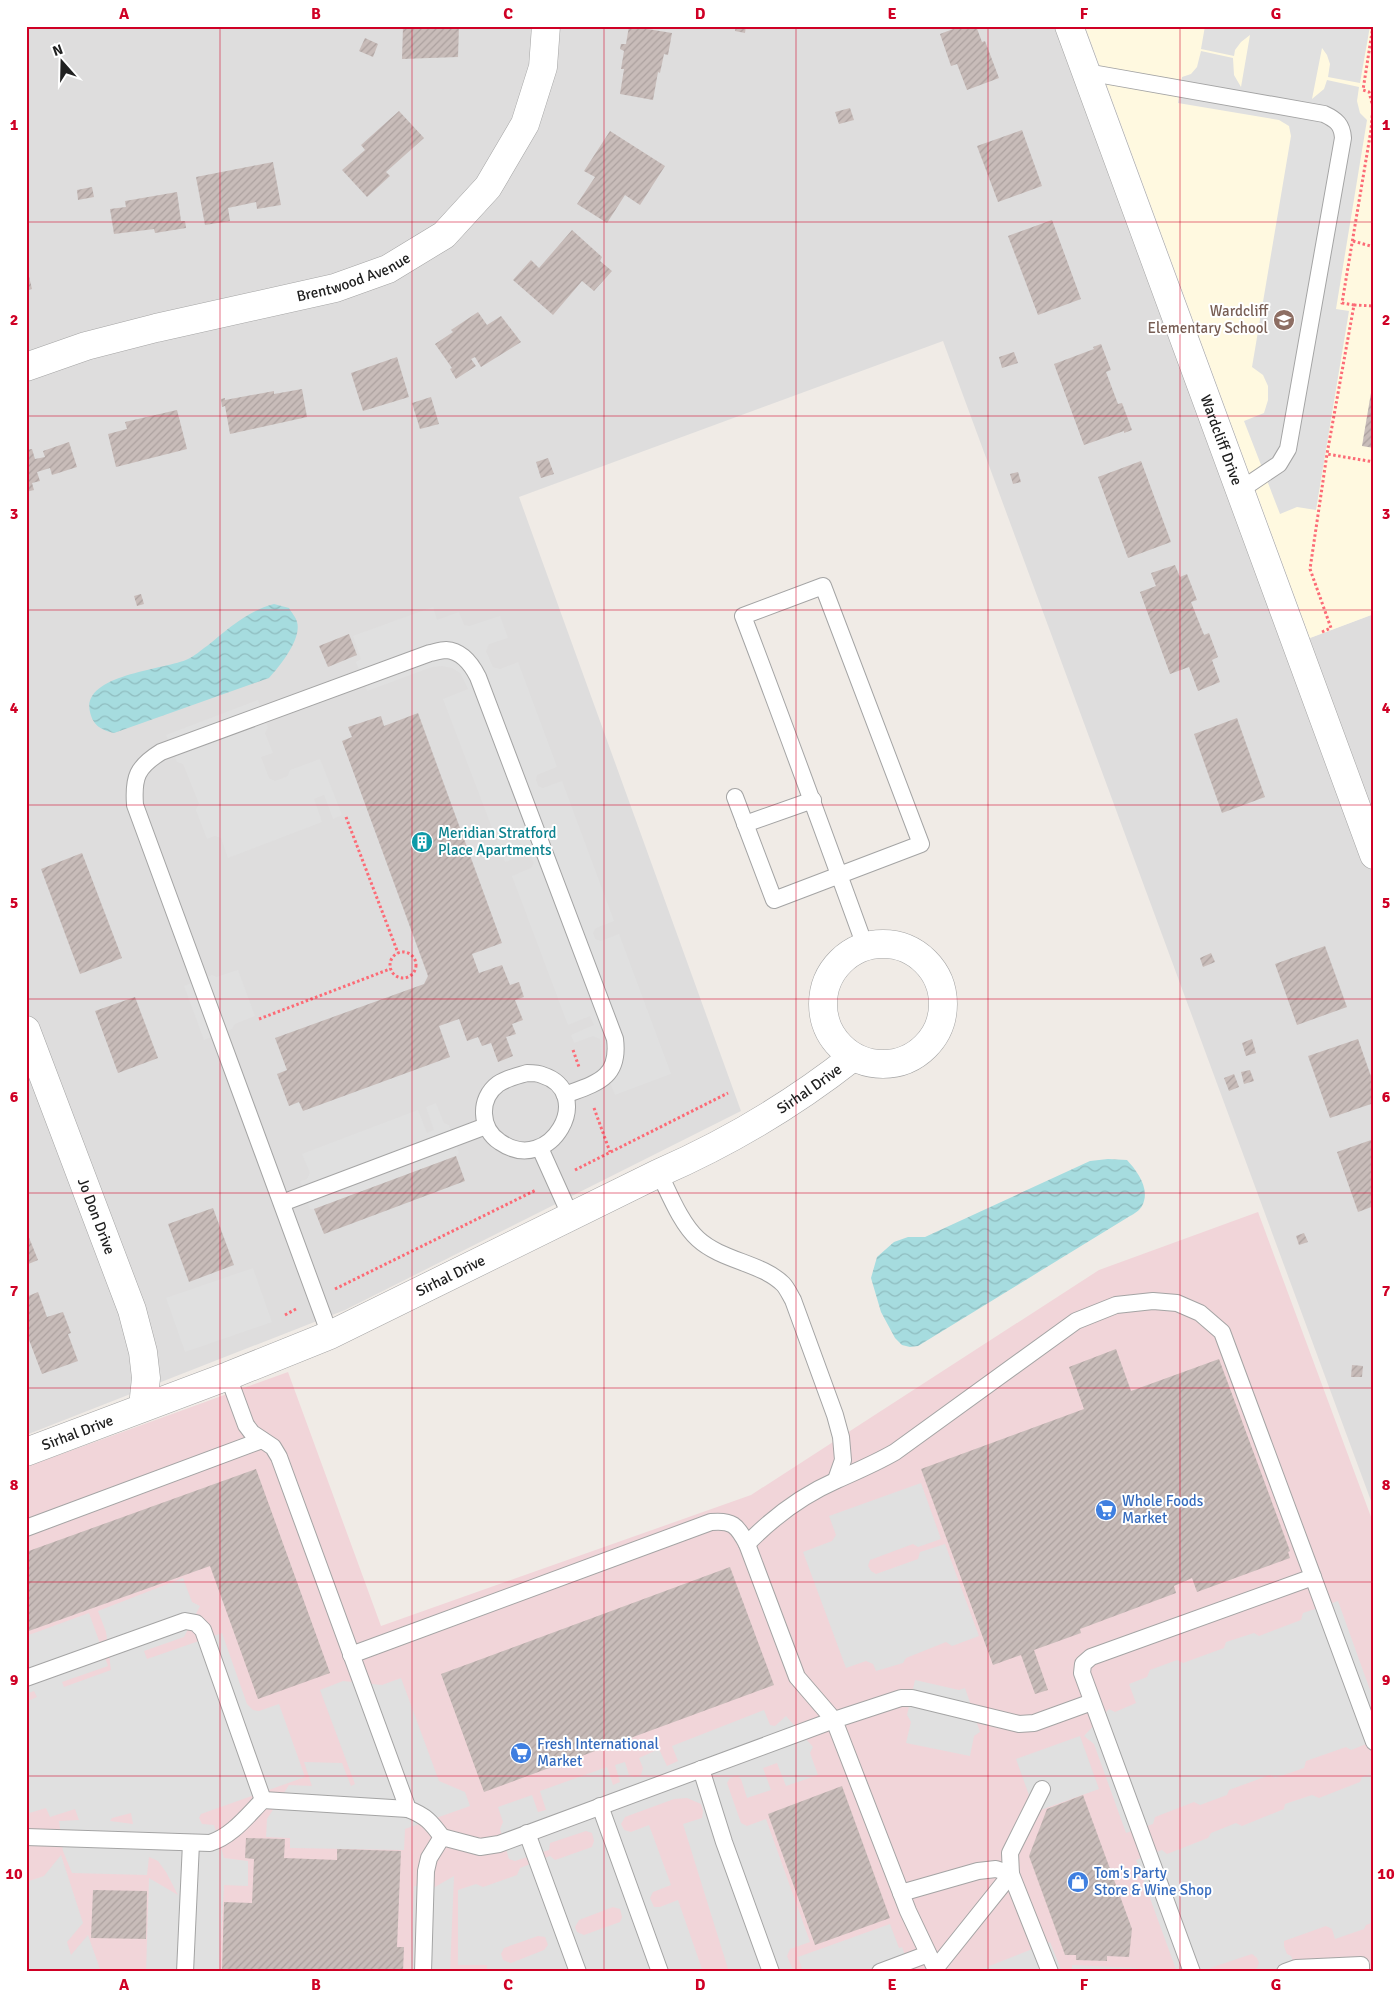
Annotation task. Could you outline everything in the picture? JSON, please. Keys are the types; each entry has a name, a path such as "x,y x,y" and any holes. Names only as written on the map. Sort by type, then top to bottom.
{"street":[{"name":"Brentwood Avenue","path":"26,367 86,346 156,328 335,288 388,269 444,235 488,187 525,124 543,67 546,26"},
{"name":"Wardcliff Drive","path":"1069,26 1374,855"},
{"name":"Sirhal Drive","path":"884,943 904,947 922,957 934,972 942,990 943,1010 938,1030 926,1046 910,1058 891,1064 871,1063 853,1056 837,1044 827,1027 822,1007 824,988 833,970 846,956 864,946 884,943"},
{"name":"Jo Don Drive","path":"26,1030 132,1310 143,1352 146,1378 143,1407"},
{"name":"Sirhal Drive","path":"26,1452 228,1376 330,1335 703,1153 788,1105 853,1056"}],"lane":[{"path":"1086,72 1324,114 1334,118 1342,127 1341,148 1288,449 1279,464 1239,491"},
{"path":"735,797 774,900 839,875 921,844 823,586 743,616 813,800 839,875 864,946"},
{"path":"330,1335 135,805 134,786 138,773 146,761 161,752 430,653 446,650 460,655 471,664 478,677 615,1039 617,1052 614,1066 606,1077 565,1096"},
{"path":"745,824 813,800"},
{"path":"527,1073 542,1074 556,1083 565,1096 567,1111 564,1125 556,1137 540,1148 522,1151 506,1147 493,1138 486,1126 483,1111 487,1097 498,1084 512,1077 527,1073"},
{"path":"282,1203 486,1126"},
{"path":"540,1148 571,1217"},
{"path":"659,1173 680,1213 697,1238 716,1252 765,1272 783,1284 793,1300 835,1415 841,1437 843,1460 836,1480"},
{"path":"747,1544 767,1523 789,1507 836,1480 870,1466 895,1452 1076,1321 1116,1306 1153,1301 1177,1303 1200,1313 1222,1332 1374,1742"},
{"path":"228,1376 246,1425 252,1433 273,1447 279,1457 408,1809"},
{"path":"26,1528 262,1440"},
{"path":"351,1655 711,1522 724,1521 733,1524 741,1532 747,1544 797,1677 834,1720 901,1893 936,1971 1011,1874"},
{"path":"1192,1972 1092,1702 1082,1673 1083,1664 1091,1657 1313,1577"},
{"path":"26,1678 185,1621 196,1623 203,1630 262,1800"},
{"path":"26,1837 210,1843 220,1840 262,1800 408,1809 422,1814 442,1837 480,1847 498,1844 834,1720 901,1698 912,1698 1018,1724 1034,1723 1092,1702"},
{"path":"701,1769 724,1842 771,1972"},
{"path":"1042,1789 1010,1853 1011,1874 1050,1972"},
{"path":"600,1806 660,1972"},
{"path":"527,1833 578,1972"},
{"path":"422,1972 426,1871 429,1858 442,1837"},
{"path":"185,1972 191,1843"},
{"path":"901,1893 978,1871 996,1869 1011,1874"},
{"path":"880,1972 928,1954"},
{"path":"1286,1972 1296,1968 1365,1965"}],"path":[{"path":"1373,26 1363,90 1369,92 1373,107 1373,124 1342,303 1374,306"},
{"path":"1353,242 1374,247"},
{"path":"1295,643 1331,628 1310,569 1327,454 1354,304"},
{"path":"1327,454 1374,462"},
{"path":"346,818 398,953"},
{"path":"407,952 414,958 415,971 404,978 396,976 390,969 390,961 398,953 407,952"},
{"path":"259,1019 390,969"},
{"path":"285,1315 728,1093"}],"shaded area":[{"path":"26,26 1085,26 1310,638 1374,614 1374,1509 943,341 519,497 741,1111 345,1310 26,1435"},
{"name":"Wardcliff Elementary School","path":"1085,26 1374,26 1374,614 1310,638"},
{"path":"1205,26 1370,26 1360,83 1328,77 1330,64 1322,48 1312,99 1324,89 1327,80 1359,87 1357,101 1360,113 1367,120 1336,309 1349,311 1316,510 1297,507 1280,514 1244,421 1264,413 1268,400 1268,386 1263,375 1252,367 1291,136 1289,126 1279,120 1178,103 1182,77 1191,74 1197,67 1201,51 1233,58 1234,75 1241,87 1250,35 1241,42 1235,50 1234,56 1201,49"},
{"path":"433,607 437,620 459,612 464,625 470,626 500,616 508,638 489,644 486,651 493,667 500,669 518,662 557,767 537,775 538,786 543,788 562,781 614,921 596,928 593,933 595,939 601,941 619,934 671,1074 615,1095 601,1059 600,1039 593,1036 574,1043 571,1035 594,1025 590,1016 568,1025 512,876 531,868 534,863 531,856 525,855 505,862 443,699 468,689 460,673 452,668 432,667 367,691 356,662 361,659 353,636"},
{"path":"258,700 268,728 265,733 273,753 261,757 269,778 275,781 288,776 290,770 320,759 342,815 333,819 324,795 314,799 322,822 228,858 221,838 215,836 207,839 196,810 199,804 183,764 177,762 166,735"},
{"path":"238,970 255,1016 235,1024 232,1029 204,1040 184,986 212,975 217,977"},
{"path":"436,1103 444,1123 449,1125 459,1153 456,1156 310,1209 300,1181 307,1179 310,1173 302,1154 418,1110 427,1133 434,1130 426,1107"},
{"path":"1258,1212 1374,1525 1374,1972 26,1972 26,1467 288,1372 381,1626 751,1495 1099,1270"},
{"path":"253,1268 272,1322 185,1352 166,1298"},
{"path":"921,1483 941,1539 918,1547 913,1544 870,1560 868,1566 876,1574 918,1559 920,1552 945,1544 979,1636 952,1646 946,1642 906,1658 903,1663 876,1671 873,1664 866,1661 846,1668 803,1552 832,1541 836,1535 829,1516"},
{"path":"183,1578 192,1602 200,1606 184,1637 144,1651 147,1659 222,1633 247,1704 253,1710 259,1711 279,1704 305,1777 201,1814 199,1818 202,1824 214,1825 224,1858 248,1861 248,1886 224,1885 219,1972 146,1972 149,1878 178,1895 158,1861 149,1857 147,1875 72,1873 63,1851 59,1821 79,1820 75,1809 50,1817 46,1808 26,1814 26,1702 37,1697 34,1691 26,1694 26,1636 89,1613 108,1666 62,1682 64,1687 111,1670 106,1632 98,1611","holes":["131,1813 133,1824 110,1821 112,1818"]},
{"path":"1338,1601 1374,1701 1374,1741 1351,1750 1346,1747 1306,1761 1304,1768 1275,1778 1270,1775 1229,1790 1227,1795 1200,1805 1194,1802 1155,1817 1153,1824 1126,1833 1094,1744 1084,1736 1109,1709 1115,1712 1136,1703 1129,1684 1147,1677 1150,1670 1177,1660 1183,1663 1224,1648 1226,1642 1254,1633 1259,1636 1301,1620 1303,1613"},
{"path":"401,1678 439,1781 465,1792 470,1806 405,1829 404,1850 290,1848 290,1838 266,1837 267,1819 289,1785 312,1786 304,1762 342,1763 351,1786 355,1784 320,1690 343,1681 382,1685"},
{"path":"915,1680 959,1690 965,1688 980,1732 974,1736 970,1756 906,1743 911,1722 907,1715"},
{"path":"764,1710 770,1725 775,1726 786,1716 813,1747 810,1753 818,1775 786,1786 777,1763 763,1768 771,1790 747,1798 741,1779 737,1776 730,1778 727,1783 741,1823 747,1826 766,1819 810,1942 790,1949 787,1956 794,1972 729,1972 683,1824 702,1818 703,1811 701,1804 687,1798 674,1799 625,1817 621,1824 624,1830 631,1832 649,1825 671,1885 653,1892 650,1898 654,1907 660,1907 678,1900 703,1972 487,1972 487,1965 458,1965 458,1890 476,1884 483,1887 517,1875 520,1868 550,1856 555,1860 592,1847 594,1841 592,1833 586,1831 550,1843 549,1850 515,1861 509,1859 500,1829 503,1822 498,1807 532,1795 538,1812 546,1810 540,1791 607,1767 613,1785 620,1782 615,1765 625,1762 629,1775 635,1777 641,1775 643,1768 639,1758 659,1749 667,1766 678,1761 672,1746","holes":["613,1907 620,1909 622,1917 620,1922 584,1935 577,1932 575,1927 579,1920","538,1936 545,1937 548,1945 544,1950 511,1963 503,1960 501,1954 504,1948"]},
{"path":"1080,1736 1099,1789 1035,1812 1016,1759"},
{"path":"1374,1773 1374,1922 1366,1925 1364,1929 1335,1939 1332,1929 1326,1926 1284,1941 1287,1954 1291,1956 1298,1972 1246,1972 1257,1968 1259,1963 1252,1954 1210,1968 1208,1972 1177,1972 1136,1860 1162,1850 1167,1854 1208,1838 1211,1833 1236,1823 1242,1826 1284,1809 1285,1804 1312,1795 1319,1798 1360,1782 1362,1777"},
{"path":"61,1855 83,1923 67,1942 71,1955 88,1935 101,1972 27,1972 26,1882 44,1876"},
{"path":"454,1876 450,1972 410,1972 414,1886 435,1887"},
{"path":"890,1924 899,1948 902,1947 911,1972 803,1972 798,1957"},
{"path":"1050,1942 1062,1972 974,1972"},
{"path":"1072,1965 1138,1968 1138,1972 1072,1972"}],"water":[{"path":"274,604 289,608 296,620 298,629 289,652 269,678 114,733 102,729 93,721 90,712 91,699 98,689 111,681 127,675 188,659 196,655 246,616"},
{"path":"1108,1159 1127,1160 1139,1175 1145,1193 1142,1206 1138,1210 918,1346 902,1345 895,1338 881,1312 871,1278 877,1257 894,1242 908,1237 925,1237 1090,1161"}],"building":[{"path":"403,26 459,26 458,57 402,59"},
{"path":"629,26 672,33 668,55 664,54 660,73 658,72 653,100 620,94 624,69 621,69 624,51 620,49 621,44 626,44"},
{"path":"736,26 746,26 745,33 735,31"},
{"path":"961,26 976,26 982,42 985,41 999,78 967,90 957,64 951,66 940,34"},
{"path":"365,38 378,44 373,57 359,51"},
{"path":"850,108 854,120 839,124 835,112"},
{"path":"399,111 424,138 386,172 390,176 367,197 342,170 365,150 361,145"},
{"path":"1022,130 1042,186 998,202 977,146"},
{"path":"610,131 665,166 640,205 625,195 607,223 577,204 595,177 584,171"},
{"path":"273,162 281,205 257,209 256,202 228,208 230,221 205,225 196,177"},
{"path":"92,187 94,197 78,200 77,190"},
{"path":"177,192 181,221 185,221 186,228 155,233 154,229 114,234 110,209 126,207 125,201"},
{"path":"1052,220 1081,299 1038,315 1008,236"},
{"path":"572,230 602,257 600,261 612,271 594,291 582,281 553,315 513,280 531,260 539,268"},
{"path":"26,264 32,289 26,291"},
{"path":"478,312 487,325 501,316 521,342 481,367 475,357 471,359 476,366 456,379 450,369 452,368 435,344 453,332 451,330"},
{"path":"1101,344 1111,370 1106,372 1118,404 1122,403 1132,430 1084,445 1054,364 1094,349 1093,347"},
{"path":"1014,352 1018,363 1002,368 999,357"},
{"path":"397,357 409,397 363,411 351,373"},
{"path":"1374,382 1374,448 1362,446"},
{"path":"302,389 307,417 230,434 225,406 222,407 221,399 225,398 225,400 274,391 274,394"},
{"path":"431,397 439,424 420,429 412,403"},
{"path":"177,410 187,449 116,467 108,434 127,429 125,422"},
{"path":"69,442 77,467 52,475 50,468 37,472 40,481 32,483 34,490 26,492 26,450 32,449 35,459 45,457 43,451"},
{"path":"548,458 554,474 541,478 536,462"},
{"path":"1141,461 1171,542 1128,558 1098,477"},
{"path":"1018,472 1021,482 1013,484 1010,474"},
{"path":"1175,565 1180,577 1187,574 1197,600 1191,602 1204,635 1209,633 1218,657 1212,660 1220,682 1198,691 1189,667 1170,674 1140,592 1156,586 1151,573"},
{"path":"141,594 144,604 137,606 134,596"},
{"path":"349,634 357,655 328,667 319,646"},
{"name":"Meridian Stratford Place Apartments","path":"418,713 502,943 472,954 479,973 502,965 510,985 519,982 524,997 515,1000 523,1020 512,1024 516,1034 506,1037 513,1056 498,1062 491,1043 482,1046 478,1037 467,1041 459,1019 439,1026 450,1057 303,1111 299,1102 289,1106 277,1074 287,1070 275,1038 424,984 428,976 342,741 352,737 348,727 381,716 384,726"},
{"path":"1237,718 1265,797 1222,813 1194,734"},
{"path":"82,853 122,958 80,974 41,869"},
{"path":"1325,946 1347,1007 1297,1025 1275,964"},
{"path":"1211,953 1215,962 1203,967 1200,958"},
{"path":"135,997 158,1058 118,1073 95,1011"},
{"path":"1252,1039 1256,1053 1246,1056 1242,1043"},
{"path":"1358,1039 1374,1085 1374,1103 1330,1118 1308,1056"},
{"path":"1250,1070 1254,1081 1244,1084 1241,1072"},
{"path":"1234,1074 1239,1087 1229,1091 1224,1078"},
{"path":"1374,1139 1374,1206 1358,1212 1337,1152"},
{"path":"456,1156 465,1181 324,1234 314,1209"},
{"path":"213,1208 234,1265 189,1282 168,1224"},
{"path":"26,1230 38,1260 26,1265"},
{"path":"1304,1233 1308,1242 1299,1245 1296,1236"},
{"path":"1371,1245 1374,1245 1374,1277 1372,1277"},
{"path":"38,1292 47,1317 63,1312 71,1333 68,1334 78,1361 42,1374 26,1332 26,1297"},
{"name":"Whole Foods Market","path":"1116,1349 1131,1391 1219,1359 1290,1551 1288,1552 1290,1558 1197,1592 1192,1578 1174,1586 1176,1593 1080,1629 1081,1633 1034,1650 1048,1690 1035,1694 1021,1655 993,1665 921,1469 1084,1409 1069,1367"},
{"path":"1352,1365 1363,1366 1362,1377 1351,1377"},
{"path":"256,1469 330,1673 258,1699 210,1566 26,1632 26,1552"},
{"path":"730,1567 774,1685 484,1792 441,1674"},
{"path":"842,1786 890,1918 815,1945 768,1814"},
{"path":"1083,1795 1132,1929 1129,1957 1107,1956 1107,1961 1076,1960 1076,1955 1065,1955 1029,1856 1047,1809"},
{"path":"246,1838 285,1839 284,1858 337,1860 337,1849 401,1851 397,1947 404,1947 403,1972 222,1972 224,1902 252,1903 254,1859 245,1858"},
{"path":"93,1890 147,1891 146,1939 91,1938"}],"place":[{"name":"Wardcliff Elementary School","path":"1284,320"},
{"name":"Meridian Stratford Place Apartments","path":"422,842"},
{"name":"Whole Foods Market","path":"1106,1510"},
{"name":"Fresh International Market","path":"521,1753"},
{"name":"Tom's Party Store & Wine Shop","path":"1078,1882"}]}
